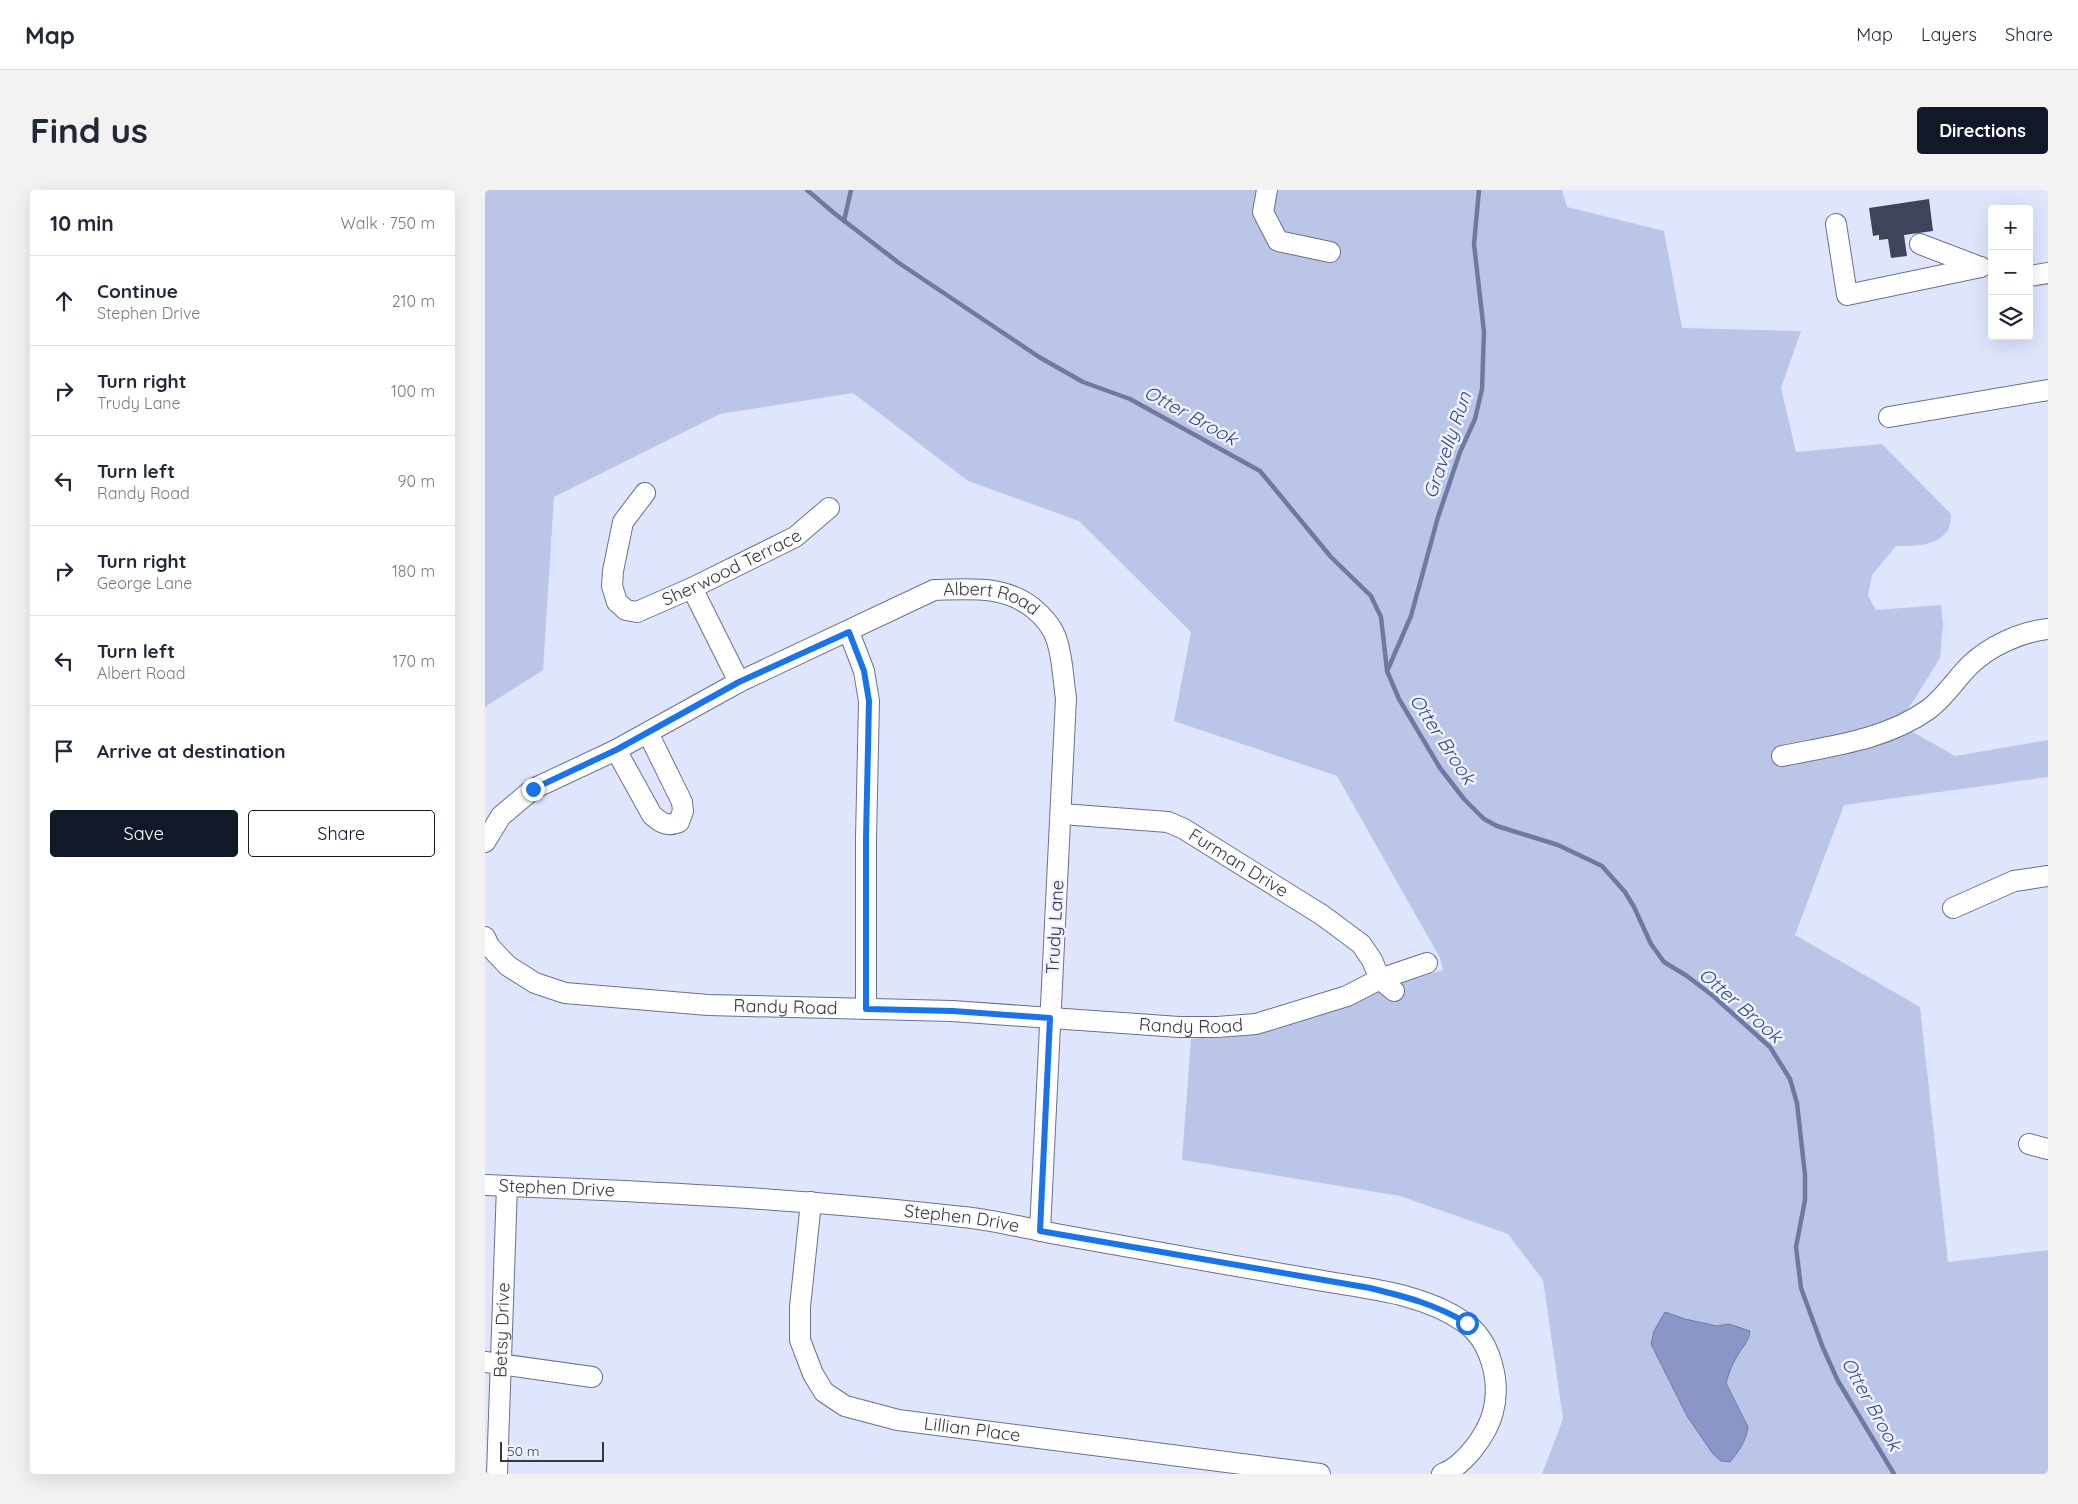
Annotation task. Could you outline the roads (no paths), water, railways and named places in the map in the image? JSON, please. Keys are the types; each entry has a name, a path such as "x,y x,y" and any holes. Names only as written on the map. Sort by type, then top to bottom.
{"street":[{"path":"1267,190 1263,212 1278,241 1330,252"},
{"path":"1836,224 1847,295 1987,269"},
{"path":"1920,244 1987,269"},
{"path":"2033,275 2048,273"},
{"path":"1889,417 2048,390"},
{"name":"Sherwood Terrace","path":"645,493 623,522 613,571 612,586 617,602 626,610 637,612 692,588 795,537 829,508"},
{"path":"692,588 739,682"},
{"name":"Albert Road","path":"485,842 501,816 533,789 616,750 739,682 849,632 934,590 969,589 999,591 1020,598 1045,618 1049,625"},
{"name":"Trudy Lane","path":"1040,1231 1066,698 1057,640 1049,625"},
{"path":"1781,756 1856,741 1895,729 1929,709 1956,683 1970,666 1988,651 2010,639 2048,629"},
{"path":"849,632 864,671 869,701 866,838 866,1009"},
{"path":"616,750 651,815 661,823 671,825 679,822 683,811 682,802 647,733"},
{"name":"Furman Drive","path":"1061,814 1168,822 1184,829 1322,915 1361,944 1387,985"},
{"path":"1953,908 2014,881 2048,876"},
{"name":"Randy Road","path":"485,938 489,946 508,966 535,983 565,993 708,1005 953,1011 1179,1027 1256,1024 1387,985 1427,963"},
{"name":"Stephen Drive","path":"485,1185 762,1198 966,1217 1370,1288 1415,1298 1447,1311 1467,1323 1482,1338 1492,1365 1496,1395 1492,1415 1467,1457 1452,1470 1442,1474"},
{"name":"Betsy Drive","path":"497,1474 493,1363 507,1186"},
{"name":"Lillian Place","path":"811,1202 800,1307 800,1340 813,1374 824,1392 845,1406 897,1420 1320,1474"},
{"path":"493,1363 592,1377"}],"waterway":[{"name":"Otter Brook","path":"807,190 899,263 1039,357 1083,382 1130,399 1260,471 1331,557 1371,596 1381,617 1387,671 1399,699 1440,768 1464,799 1484,819 1497,826 1558,845 1602,866 1625,892 1651,944 1664,962 1712,995 1770,1047 1790,1079 1797,1103 1805,1175 1805,1200 1796,1247 1801,1288 1823,1348 1838,1381 1894,1474"},
{"path":"844,221 851,190"},
{"name":"Gravelly Run","path":"1388,669 1411,616 1438,517 1460,452 1475,419 1482,389 1484,332 1474,244 1479,190"}]}
